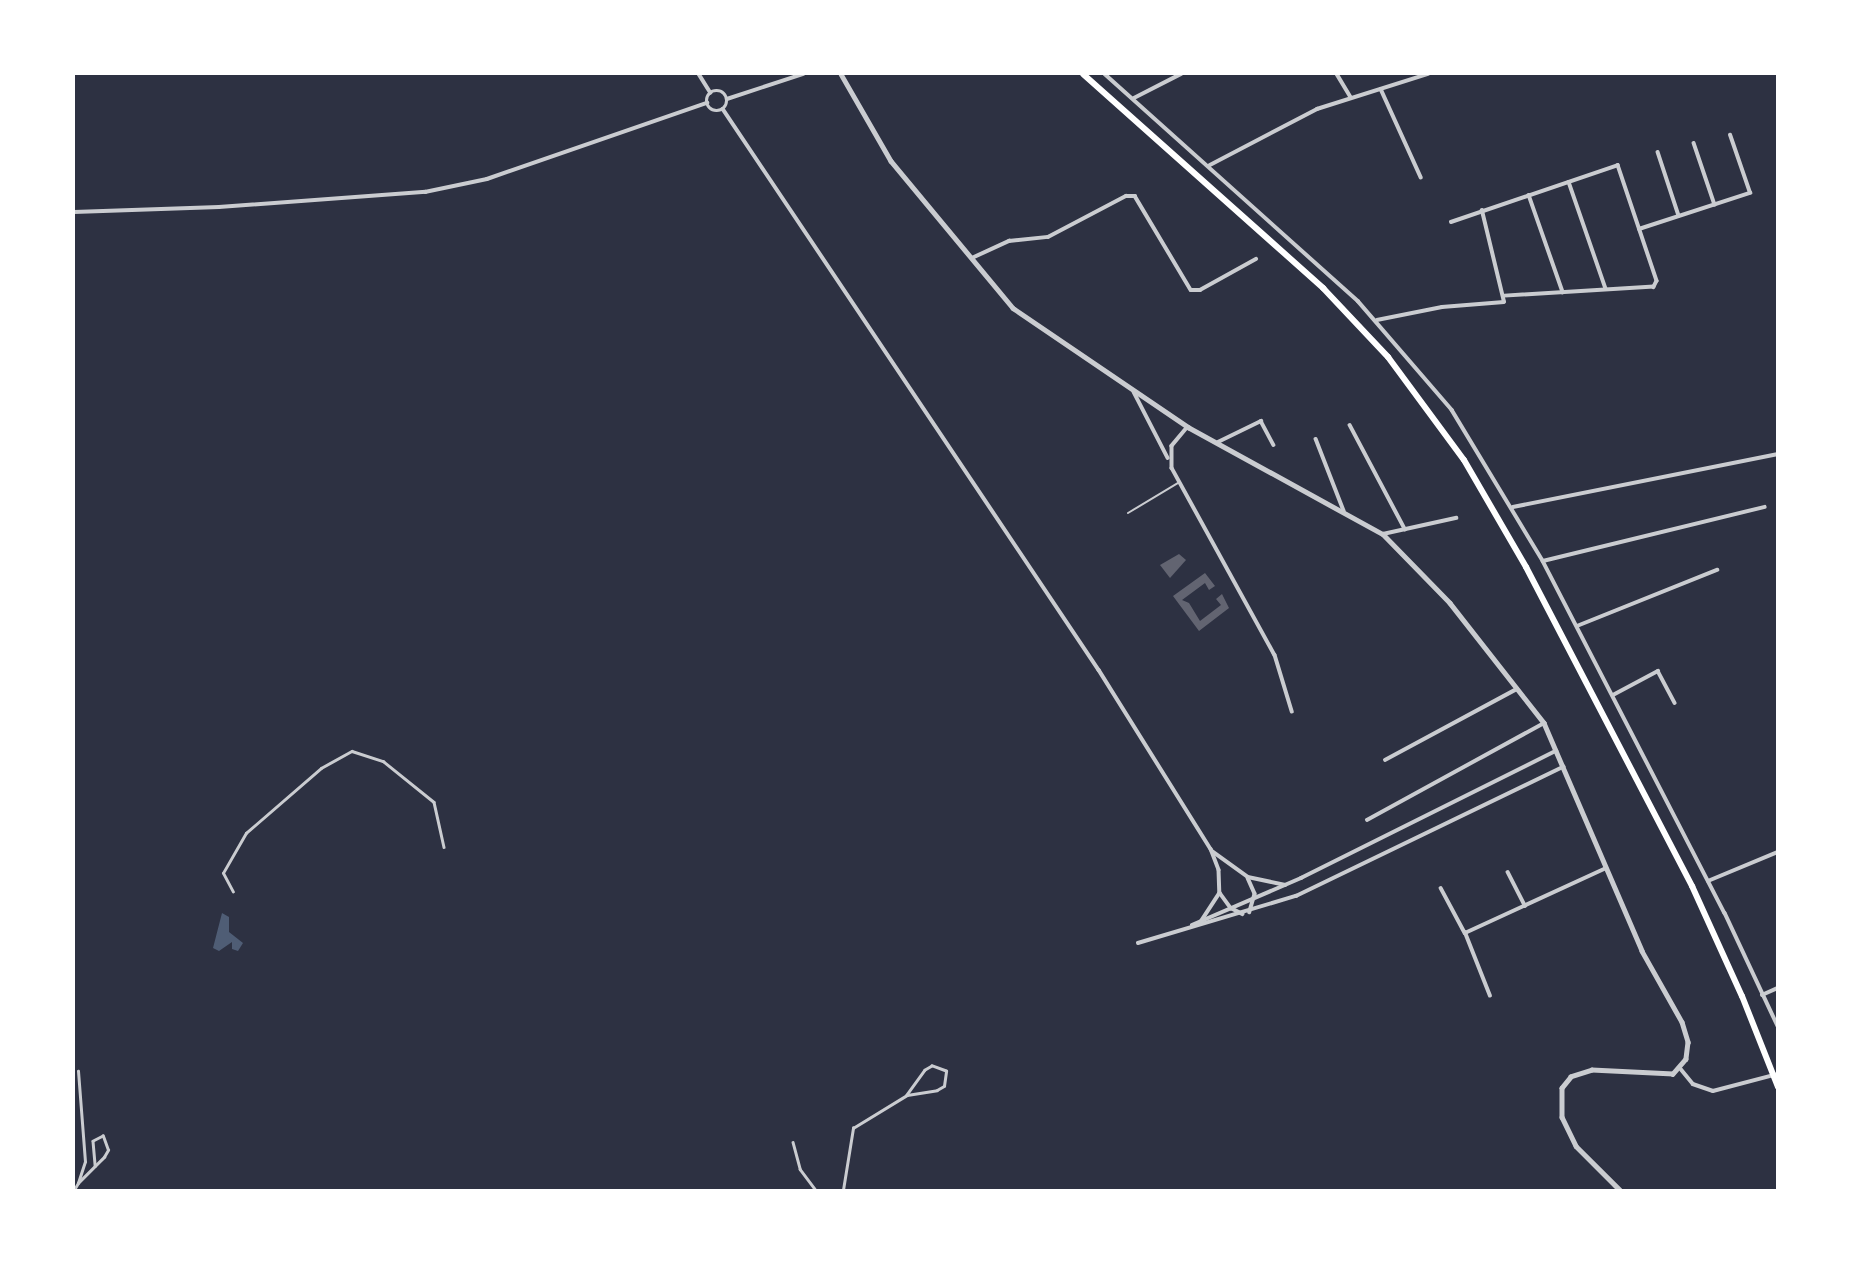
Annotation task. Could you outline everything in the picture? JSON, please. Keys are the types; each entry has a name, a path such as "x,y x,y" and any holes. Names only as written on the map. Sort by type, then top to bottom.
{"main road":[{"path":"1083,74 1322,288 1388,357 1464,460 1526,567 1692,886 1742,996 1777,1087"}],"street":[{"path":"699,74 711,93"},
{"path":"723,109 727,99 803,74"},
{"path":"841,74 878,142 970,259 1013,308 1188,427 1383,534 1433,584 1544,723 1642,951 1686,1031 1686,1059 1681,1069 1660,1076 1592,1070 1572,1077 1562,1088 1562,1116 1576,1146 1620,1191"},
{"path":"1105,74 1210,165 1377,320 1452,410 1513,507 1577,625 1708,881 1777,1026"},
{"path":"1134,98 1181,74"},
{"path":"1337,74 1351,97"},
{"path":"1411,74 1414,79"},
{"path":"1210,165 1317,108 1428,74"},
{"path":"1381,89 1421,177"},
{"path":"711,93 720,92 727,99"},
{"path":"74,212 219,207 425,192 487,180 707,103 711,93"},
{"path":"707,103 713,111 723,109"},
{"path":"723,109 1099,670 1211,849 1219,870 1220,893 1231,908 1243,914"},
{"path":"1639,229 1750,193 1730,135"},
{"path":"1694,143 1714,205"},
{"path":"1658,152 1679,216"},
{"path":"1451,222 1618,165 1657,281 1654,287 1505,296"},
{"path":"1569,182 1607,290"},
{"path":"1529,195 1563,292"},
{"path":"970,259 1009,241 1048,237 1126,196 1135,197 1191,290 1200,290 1256,259"},
{"path":"1377,320 1442,307 1493,306 1504,302 1505,296 1482,211"},
{"path":"1134,392 1179,483 1275,655 1292,711"},
{"path":"1218,442 1261,421 1273,445"},
{"path":"1350,425 1405,529"},
{"path":"1168,458 1172,446 1188,427"},
{"path":"1316,439 1344,511"},
{"path":"1513,507 1777,454"},
{"path":"1543,561 1763,507"},
{"path":"1383,534 1456,518"},
{"path":"1577,625 1717,570"},
{"path":"1613,695 1658,671 1675,703"},
{"path":"1385,760 1517,689"},
{"path":"1367,820 1544,723"},
{"path":"233,892 223,873 246,832 321,768 352,751 383,761 434,802 444,847"},
{"path":"1185,928 1301,878 1556,751"},
{"path":"1138,943 1250,912 1308,891 1563,767"},
{"path":"1211,849 1248,877 1286,885"},
{"path":"1708,881 1777,852"},
{"path":"1465,933 1606,868"},
{"path":"1508,872 1525,906"},
{"path":"1248,877 1255,899 1250,912"},
{"path":"1441,888 1465,933 1490,996"},
{"path":"1202,920 1220,893"},
{"path":"1762,995 1777,988"},
{"path":"843,1191 853,1128 907,1095 937,1090 944,1086 946,1071 932,1066 925,1070 907,1095"},
{"path":"1681,1069 1702,1088 1729,1089 1777,1074"},
{"path":"74,1191 85,1162 78,1071"},
{"path":"78,1183 94,1166 108,1150 103,1136 93,1141 94,1166"},
{"path":"793,1142 800,1169 816,1191"}],"lane":[{"path":"1128,513 1179,483"}],"water":[{"path":"222,913 229,917 229,932 243,943 238,951 232,949 232,942 219,951 213,948"}],"building":[{"path":"1179,554 1186,560 1170,578 1160,565"},
{"path":"1205,573 1215,586 1209,590 1205,583 1182,600 1189,603 1200,621 1221,605 1216,599 1222,594 1229,608 1199,631 1173,596"}]}
